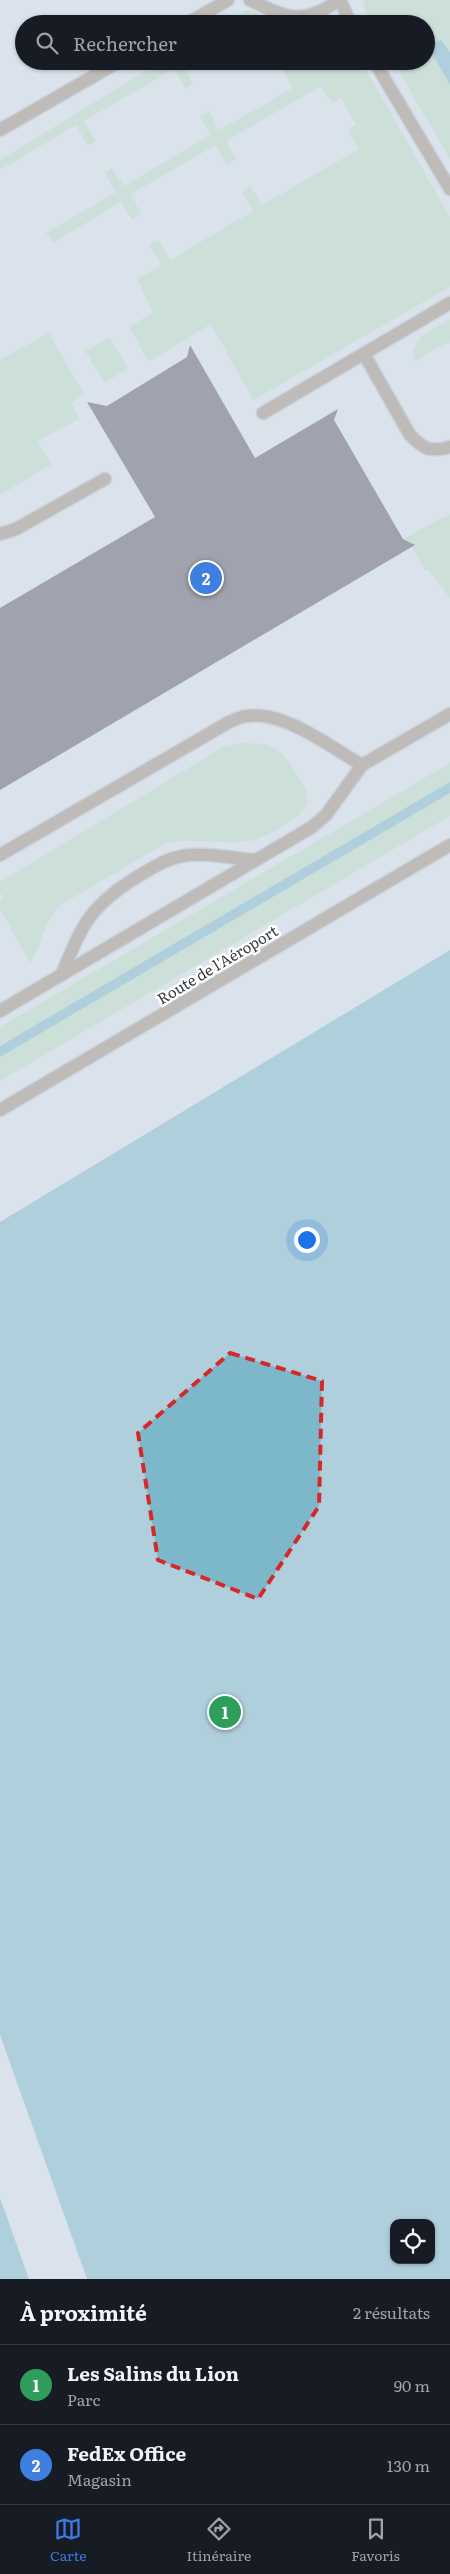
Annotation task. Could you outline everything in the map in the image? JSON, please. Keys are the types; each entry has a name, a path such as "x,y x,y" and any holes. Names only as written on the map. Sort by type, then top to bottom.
{"street":[{"path":"202,15 228,0"},
{"path":"250,0 285,15"},
{"path":"315,15 340,0 348,15"},
{"path":"0,130 104,70"},
{"path":"379,70 450,190"},
{"path":"263,413 450,303"},
{"path":"364,354 410,436 421,446 434,450 450,447"},
{"path":"0,534 16,529 105,479"},
{"path":"0,1011 312,827 326,815 362,765 450,714"},
{"path":"0,855 229,722 247,716 266,716 289,723 362,765"},
{"name":"Route de l'Aéroport","path":"0,1110 450,844"},
{"path":"62,974 78,936 93,911 111,893 164,861 183,856 204,855 254,860"}],"highlighted area":[{"path":"230,1353 322,1381 319,1506 258,1599 158,1560 138,1433"}],"green space":[{"path":"363,0 450,0 450,159 398,70 435,70 435,15 367,15"},
{"path":"246,10 254,11 260,15 238,15"},
{"path":"147,70 172,70 84,121 96,141 88,146 76,125 0,170 0,160"},
{"path":"175,70 185,70 193,83 186,89"},
{"path":"282,70 366,70 450,217 450,287 253,400 211,324 149,362 129,327 153,312 137,279 162,266 149,245 158,240 170,260 253,211 242,192 250,186 262,205 359,149 348,130 356,124 341,98 332,103 321,86 226,141 236,159 226,165 216,145 131,194 141,214 132,220 121,202 53,243 46,233 116,192 105,173 112,168 124,186 210,135 200,116 209,111 219,130 293,88"},
{"path":"450,319 450,344 448,342 415,361 414,347 418,341"},
{"path":"49,333 84,394 71,403 79,419 38,441 51,465 0,495 0,360"},
{"path":"109,337 128,368 105,383 85,351"},
{"path":"450,514 450,598 428,569 425,570 412,547 415,545 403,539"},
{"path":"241,743 266,745 278,750 288,761 307,792 308,801 306,807 284,826 250,841 166,843 59,906 45,928 38,949 30,963 0,909 0,900 3,898 0,892 0,882 223,747"},
{"path":"450,763 450,816 0,1081 0,1027"}],"water":[{"path":"441,40 450,52 450,84 435,59 435,43"},
{"path":"450,782 450,793 0,1057 0,1046"},
{"path":"450,950 450,2279 87,2279 0,2035 0,1222"},
{"path":"0,2198 29,2279 0,2279"}],"building":[{"path":"190,345 255,458 338,409 334,420 403,539 415,545 0,790 0,608 155,517 87,402 107,406 187,357"}],"place":[{"name":"FedEx Office","path":"206,578"},
{"name":"Les Salins du Lion","path":"225,1712"}]}
